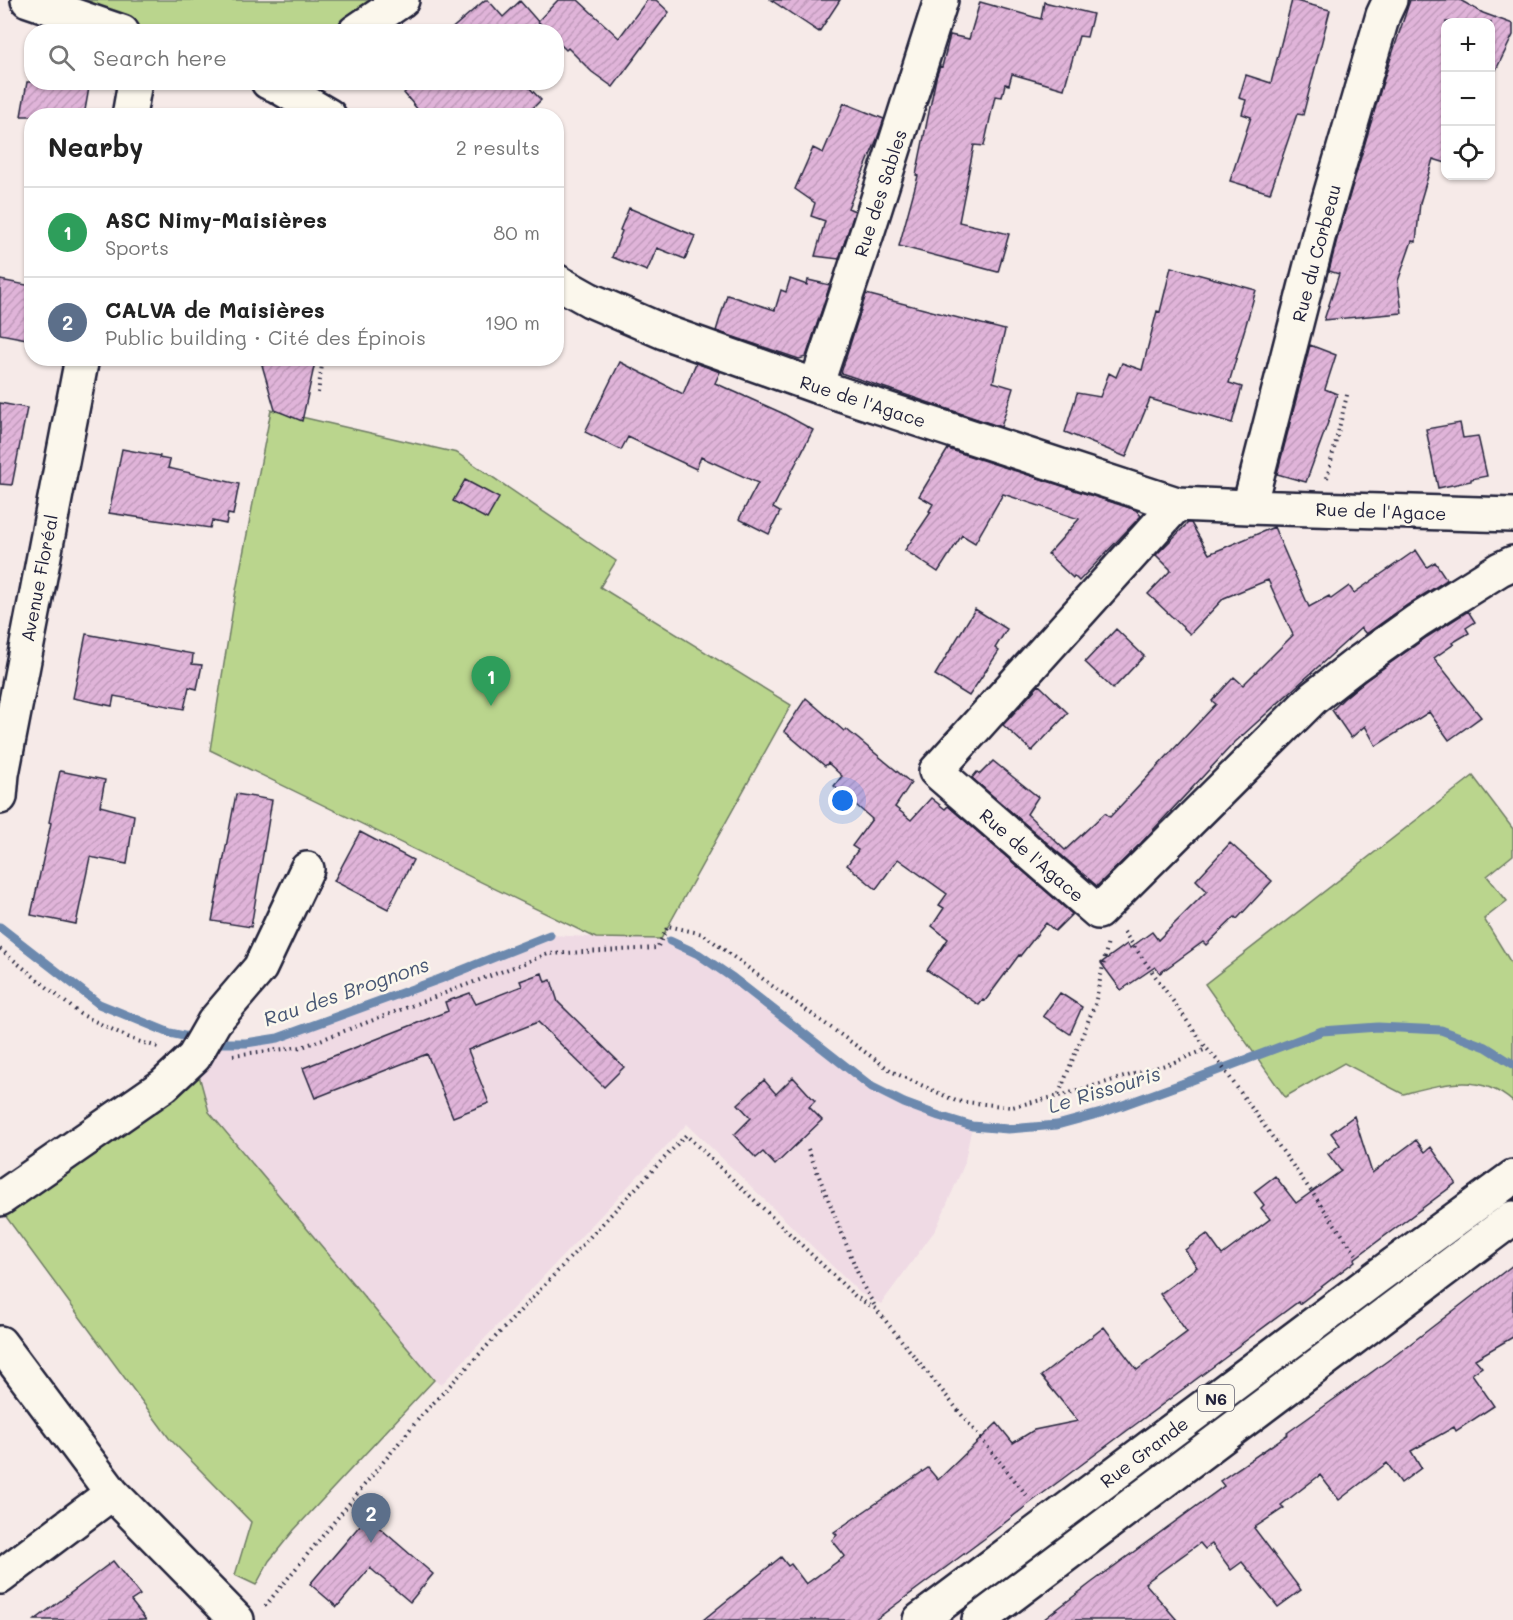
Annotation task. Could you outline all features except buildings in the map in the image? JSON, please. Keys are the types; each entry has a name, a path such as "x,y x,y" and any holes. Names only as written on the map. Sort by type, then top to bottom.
{"street":[{"path":"28,0 98,24"},
{"path":"367,24 402,0"},
{"name":"Rue des Sables","path":"816,386 870,227 941,0"},
{"name":"Rue du Corbeau","path":"1249,507 1320,230 1383,15 1390,0"},
{"path":"130,108 134,90"},
{"path":"286,90 316,108"},
{"name":"Rue de l'Agace","path":"564,285 590,300 664,332 816,386 1177,504 1513,515"},
{"name":"Avenue Floréal","path":"0,797 9,679 80,366"},
{"name":"Rue de l'Agace","path":"1177,504 936,771 1098,912 1313,698 1417,621 1513,563"},
{"path":"0,1199 164,1085 194,1058 214,1022 260,968 307,869"},
{"name":"Rue Grande","path":"920,1620 1513,1177"},
{"name":"Rue Grande","path":"979,1620 1513,1218"},
{"path":"0,1343 112,1493 249,1616"},
{"path":"0,1577 112,1493"}],"path":[{"path":"318,393 322,366"},
{"path":"1319,509 1348,391"},
{"path":"1098,912 1116,921 1374,1279"},
{"path":"1058,1096 1095,1004 1108,943 1098,912"},
{"path":"0,948 80,1014 134,1040 194,1058 302,1047 548,954 657,948 668,926 703,934 893,1072 956,1101 1012,1107 1172,1063 1207,1049"},
{"path":"249,1616 421,1416 686,1135 856,1297 876,1309"},
{"path":"808,1149 863,1286 876,1309 1049,1523"}],"shaded area":[{"path":"550,935 670,941 698,954 733,978 872,1087 904,1103 972,1126 964,1165 936,1229 881,1304 860,1293 687,1124 441,1385 434,1380 209,1112 194,1057 216,1043 246,1043 278,1038 440,979"}],"green space":[{"path":"28,0 402,0 367,24 101,24"},
{"path":"271,410 457,453 616,561 600,587 791,705 661,939 596,938 210,750 235,596"},
{"path":"1473,776 1513,829 1513,855 1487,876 1507,901 1484,919 1513,966 1513,1102 1487,1087 1474,1084 1446,1084 1403,1094 1344,1063 1285,1097 1205,984"},
{"path":"194,1057 209,1112 434,1380 294,1530 269,1561 256,1585 235,1575 251,1522 169,1438 1,1210"}],"waterway":[{"name":"Rau des Brognons","path":"0,927 99,1004 170,1033 216,1043 246,1043 278,1038 440,979 550,935"},
{"name":"Le Rissouris","path":"670,941 698,954 733,978 872,1087 904,1103 972,1126 1008,1129 1057,1125 1101,1113 1322,1031 1378,1027 1441,1030 1486,1047 1513,1064"}],"place":[{"name":"ASC Nimy-Maisières","path":"491,706"},
{"name":"CALVA de Maisières","path":"371,1543"}]}
